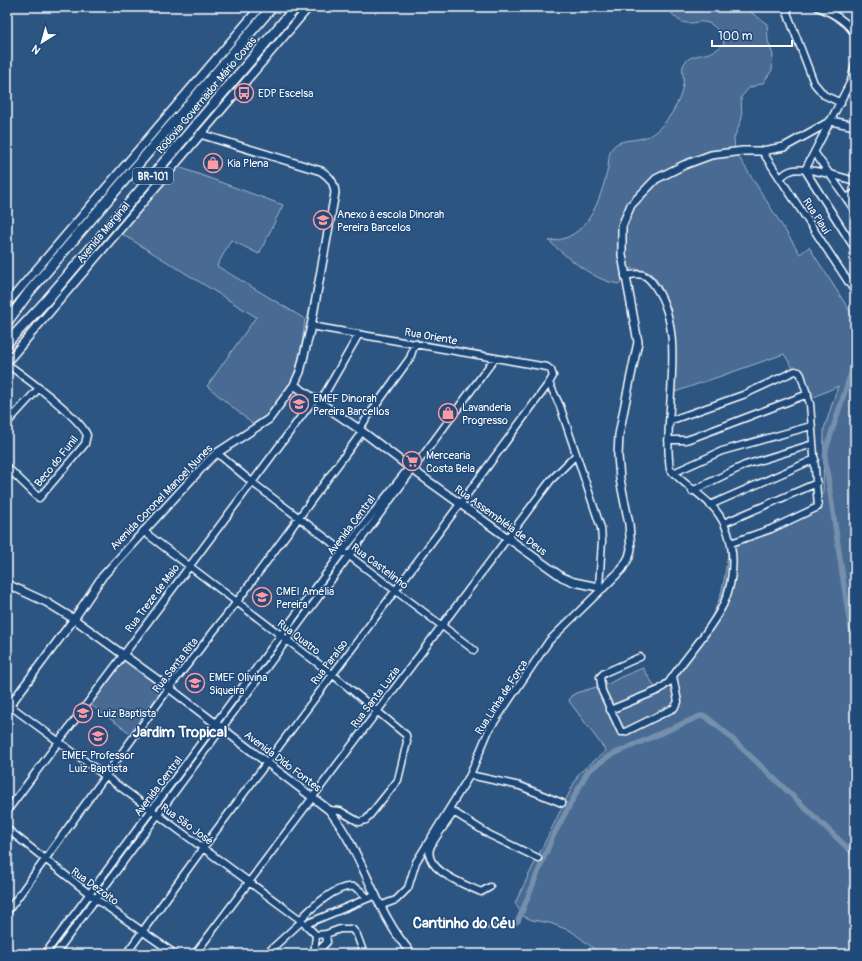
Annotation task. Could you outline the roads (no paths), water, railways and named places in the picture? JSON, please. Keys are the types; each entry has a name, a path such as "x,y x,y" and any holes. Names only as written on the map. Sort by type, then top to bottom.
{"main road":[{"name":"Rodovia Governador Mário Covas","path":"7,322 29,292 272,7"},
{"name":"Rodovia Governador Mário Covas","path":"7,343 46,301 296,7"}],"street":[{"path":"7,304 260,7"},
{"name":"Avenida Marginal","path":"7,363 309,7"},
{"path":"785,7 814,83 824,95 841,102"},
{"path":"818,7 832,13 846,23 855,35"},
{"path":"805,170 851,81 855,64"},
{"path":"601,587 622,569 629,557 631,549 630,524 620,479 618,456 619,435 638,342 622,255 622,226 631,205 656,179 684,164 711,155 743,151 762,151 788,145 831,121 855,126"},
{"name":"Avenida Coronel Manoel Nunes","path":"8,707 74,619 102,576 143,530 217,453 269,419 294,385 300,372 311,326 335,193 331,180 326,174 313,168 200,134"},
{"name":"Rua Piauí","path":"762,151 855,292"},
{"path":"815,152 855,211"},
{"path":"805,170 855,249"},
{"path":"780,178 789,171 805,170 830,174 855,181"},
{"path":"846,198 855,193"},
{"path":"610,710 664,687 723,605 732,564 731,543 724,523 710,505 692,491 670,469 668,440 670,421 671,338 664,304 659,292 648,278 636,274 625,276"},
{"name":"Rua Oriente","path":"311,326 548,367 552,372 549,383"},
{"name":"Rua Treze de Maio","path":"7,811 189,566 317,400 359,334"},
{"name":"Rua Santa Rita","path":"7,912 169,688 236,603 298,517 410,358 415,344"},
{"name":"Avenida Central","path":"55,954 284,638 344,551 419,459 495,358"},
{"name":"Beco do Funil","path":"7,363 39,388 82,427 87,435 85,444 39,498 7,467"},
{"path":"670,421 742,396 795,371 799,372 801,375 810,404 819,505 816,509 731,543"},
{"path":"549,383 560,406 601,528 601,587"},
{"name":"Rua Paraíso","path":"126,954 203,848 267,764 332,674 396,591 549,383"},
{"name":"Rua Assembléia de Deus","path":"294,385 360,430 411,469 568,580 601,587"},
{"path":"7,423 39,388"},
{"path":"668,440 686,440 808,394"},
{"path":"674,473 722,451 811,426"},
{"path":"692,491 746,465 813,444"},
{"name":"Rua Castelinho","path":"217,453 253,483 474,650"},
{"name":"Rua Santa Luzia","path":"195,954 551,480 576,455"},
{"path":"710,505 814,459"},
{"name":"Avenida Central","path":"284,638 350,556 411,469"},
{"path":"724,523 817,483"},
{"name":"Rua Quatro","path":"143,530 236,603 332,674 403,731 407,738 398,780 364,822 359,822 337,810 329,810"},
{"name":"Avenida Dido Fontes","path":"7,584 46,602 74,619 169,688 329,810 347,836 398,936 412,954"},
{"name":"Rua Linha de Força","path":"382,905 396,900 406,892 416,862 452,811 470,775 489,730 506,707 548,641 601,587"},
{"path":"640,657 604,673 600,677 602,691 619,731 622,732 674,708 678,702 673,676"},
{"name":"Rua São José","path":"8,707 58,741 203,848 302,922 316,935"},
{"name":"Avenida Central","path":"45,954 151,811 219,726"},
{"path":"470,775 520,786 562,803"},
{"path":"490,887 481,892 441,873 435,867 430,854 431,847 452,811 490,835 538,858"},
{"name":"Rua Dezoito","path":"7,829 44,860 90,895 175,954"},
{"path":"266,954 323,901 345,887 354,887 368,898"},
{"path":"302,922 376,895"},
{"path":"314,954 316,935 326,934 340,929 352,929 357,935 364,954"},
{"path":"314,954 326,944 328,939 326,934"}],"waterway":[{"path":"855,361 826,449 825,458 849,619 855,649"},
{"path":"483,928 512,924 518,921 552,838 588,771 609,756 700,716 705,716 725,732 855,855"}],"place":[{"name":"EDP Escelsa","path":"244,93"},
{"name":"Kia Plena","path":"213,163"},
{"name":"Anexo à escola Dinorah Pereira Barcelos","path":"323,220"},
{"name":"EMEF Dinorah Pereira Barcellos","path":"299,404"},
{"name":"Lavanderia Progresso","path":"448,413"},
{"name":"Mercearia Costa Bela","path":"412,461"},
{"name":"CMEI Amélia Pereira","path":"262,597"},
{"name":"EMEF Olivina Siqueira","path":"195,683"},
{"name":"Luiz Baptista","path":"83,713"},
{"name":"EMEF Professor Luiz Baptista","path":"98,736"}],"district":[{"name":"Jardim Tropical","path":"180,732"},
{"name":"Cantinho do Céu","path":"464,923"}]}
